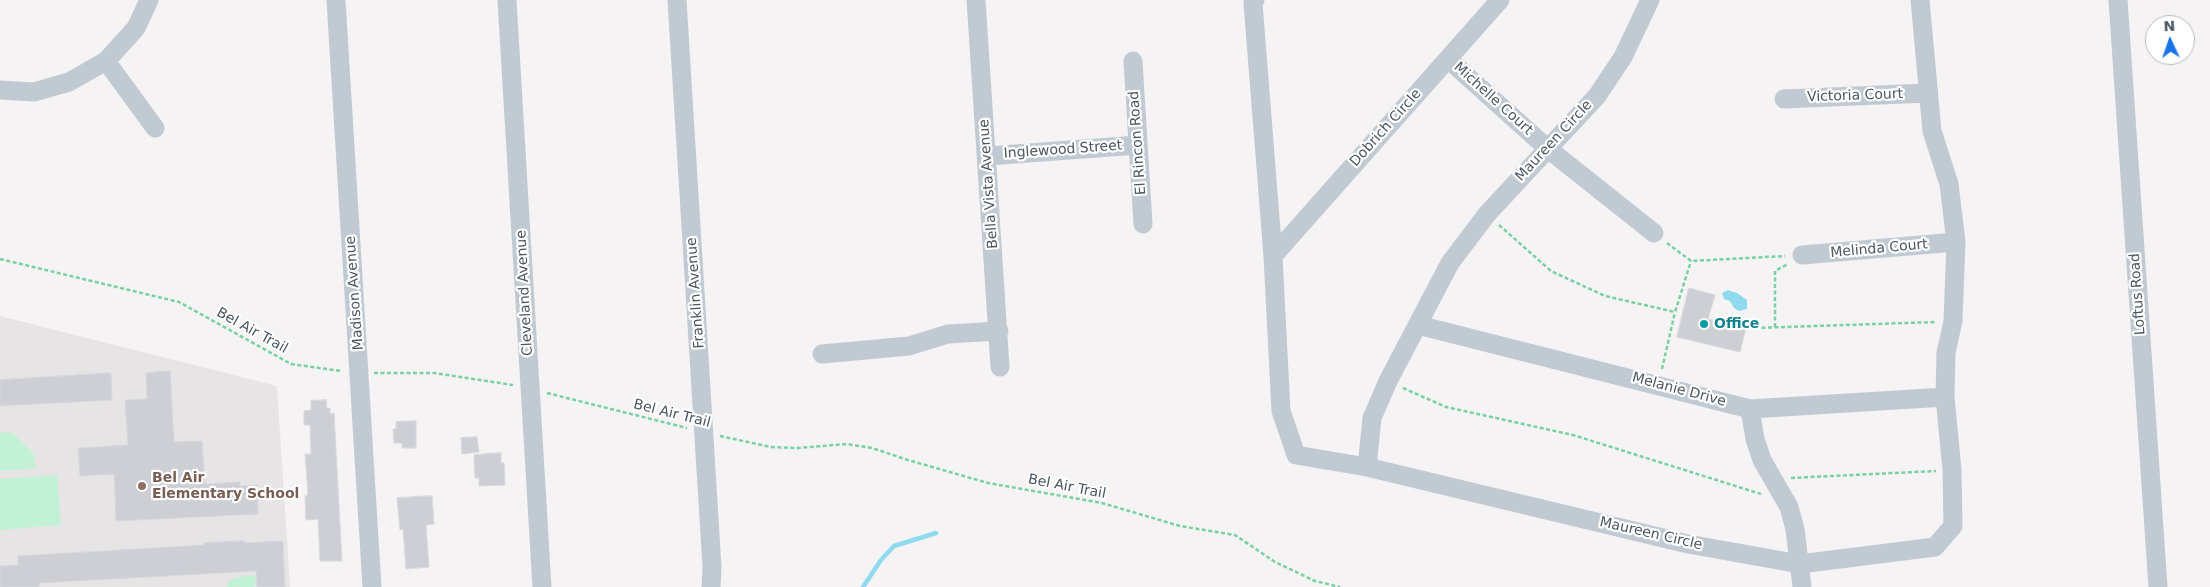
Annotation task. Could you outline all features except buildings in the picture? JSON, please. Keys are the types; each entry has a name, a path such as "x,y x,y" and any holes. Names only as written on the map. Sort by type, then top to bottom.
{"street":[{"path":"0,90 34,92 60,85 69,82 106,61 136,28 149,0"},
{"name":"Madison Avenue","path":"336,0 372,587"},
{"name":"Cleveland Avenue","path":"507,0 542,587"},
{"name":"Franklin Avenue","path":"677,0 705,433 712,567 710,587"},
{"name":"Bella Vista Avenue","path":"976,0 988,156 1000,367"},
{"path":"1255,0 1253,3 1272,256 1281,412 1296,455 1368,467"},
{"name":"Dobrich Circle","path":"1272,256 1500,0"},
{"name":"Maureen Circle","path":"1650,0 1623,57 1602,88 1487,214 1450,263 1388,381 1372,418 1368,467 1688,544 1800,564 1935,547 1953,526 1952,470 1945,397 1946,353 1952,321 1956,242 1949,184 1932,131 1927,93 1920,0"},
{"name":"Loftus Road","path":"2118,0 2158,587"},
{"name":"Michelle Court","path":"1448,59 1547,148 1654,234"},
{"path":"106,61 155,128"},
{"name":"El Rincon Road","path":"1133,61 1143,224"},
{"name":"Victoria Court","path":"1784,99 1927,93"},
{"name":"Inglewood Street","path":"988,156 1138,145"},
{"name":"Melinda Court","path":"1802,255 1956,242"},
{"name":"Melanie Drive","path":"1418,325 1659,384 1750,409 1945,397"},
{"path":"822,354 909,346 948,334 999,331"},
{"path":"1750,409 1757,446 1762,460 1786,502 1795,529 1802,587"}],"path":[{"path":"1487,214 1552,271 1605,296 1675,312"},
{"path":"1654,234 1691,261 1802,255"},
{"path":"1775,327 1775,272 1802,255"},
{"name":"Bel Air Trail","path":"0,259 179,302 291,364 360,374 434,373 530,389 705,433 771,447 797,448 847,444 872,448 988,483 1102,503 1180,526 1235,535 1275,562 1315,581 1340,587"},
{"path":"1659,384 1675,312 1691,261"},
{"path":"1755,328 1952,321"},
{"path":"1388,381 1446,407 1573,435 1786,502"},
{"path":"1774,479 1952,470"}],"shaded area":[{"name":"Bel Air Elementary School","path":"0,316 277,386 290,587 0,587"}],"green space":[{"path":"12,432 34,454 35,468 0,471 0,433"},
{"path":"57,475 61,525 0,530 0,479"},
{"path":"256,575 255,587 228,587 227,584 234,578"}],"water":[{"path":"1728,290 1737,293 1747,300 1747,309 1739,311 1734,308 1730,301 1724,299 1722,293"}],"waterway":[{"path":"863,587 881,560 894,546 936,533"}],"place":[{"name":"Office","path":"1704,324"},
{"name":"Bel Air Elementary School","path":"142,486"}]}
